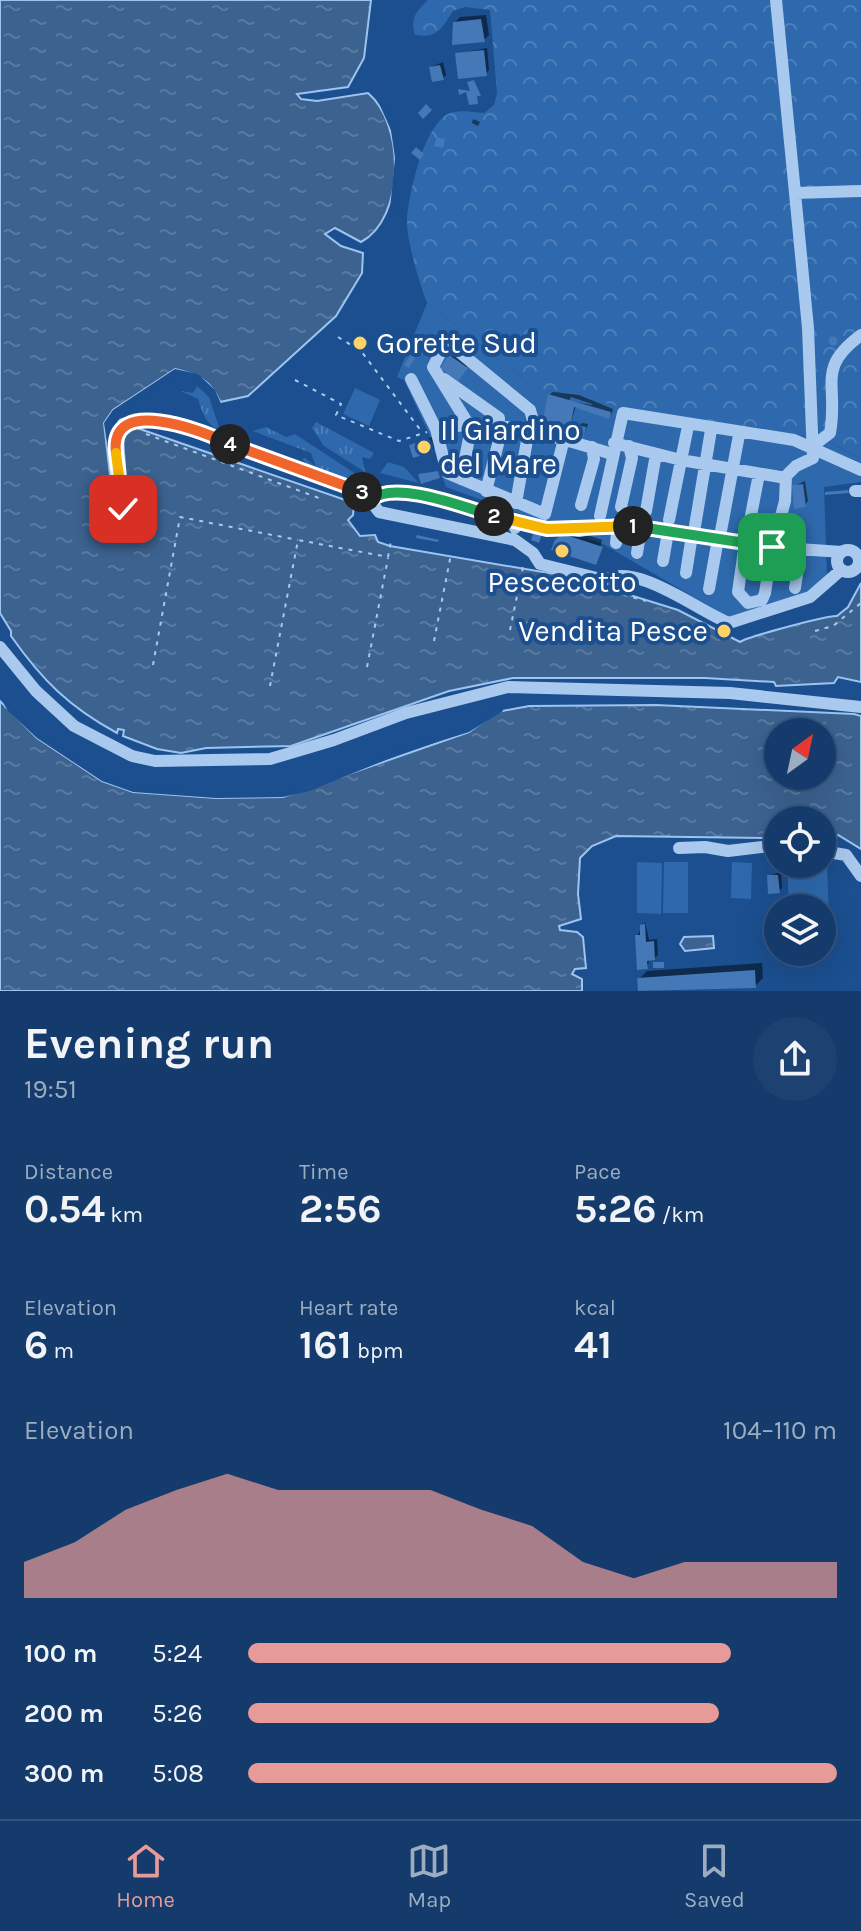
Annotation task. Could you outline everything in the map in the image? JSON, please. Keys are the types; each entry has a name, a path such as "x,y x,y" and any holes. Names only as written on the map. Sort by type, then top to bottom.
{"street":[{"path":"759,474 738,592 748,603 762,600 765,593 785,501 786,478 796,466 813,458 814,447 808,328 776,0"},
{"path":"795,193 861,191"},
{"path":"814,447 830,433 834,411 831,365 840,350 861,335"},
{"path":"461,479 470,422 433,367 444,346 452,346 530,410 532,430 516,503"},
{"path":"438,375 499,418 486,491"},
{"path":"411,379 436,429 447,473 545,514 564,439"},
{"path":"600,516 623,413 794,440 861,470"},
{"path":"128,508 123,509 116,446 118,432 123,424 147,420 204,432 266,459 365,493 379,512 515,540 533,553 540,564 605,580 615,574 654,584 729,623 810,597 841,570"},
{"path":"436,429 470,422 500,425 532,430 592,447 629,446 681,460 786,478"},
{"path":"686,573 711,430"},
{"path":"663,561 687,431"},
{"path":"709,589 739,435"},
{"path":"621,507 632,458 629,446"},
{"path":"581,505 594,459 592,447"},
{"path":"646,511 656,454"},
{"path":"371,500 389,491 423,496 515,523 579,531 618,524 641,528 668,526 842,552 859,558 852,572 841,570"},
{"path":"515,523 515,540"},
{"path":"616,543 618,524"},
{"path":"637,553 641,528"},
{"path":"795,588 801,547"},
{"path":"841,570 837,561 842,552"},
{"path":"0,647 36,691 74,726 132,756 155,761 270,759 334,740 406,713 508,687 730,693 861,707"},
{"path":"679,848 705,847 728,851 764,847"},
{"path":"836,853 846,855 861,876"}],"path":[{"path":"338,337 361,351 422,433"},
{"path":"295,380 341,404 336,415 399,441 436,429"},
{"path":"146,434 319,498"},
{"path":"169,444 171,438"},
{"path":"153,665 180,517 388,557"},
{"path":"270,686 298,540"},
{"path":"367,667 391,541"},
{"path":"434,641 451,554"},
{"path":"510,630 523,567"},
{"path":"562,590 565,577"},
{"path":"615,591 646,601"},
{"path":"815,631 833,626 861,603"},
{"path":"844,611 847,615"}],"green space":[{"path":"428,0 861,0 861,458 821,438 646,413 534,387 427,303 407,228 419,162 439,121 457,112 484,113 494,105 497,93 490,10 465,7 453,11 434,34 415,35 415,16"},
{"path":"427,303 534,387 646,413 820,438 861,458 861,482 824,487 827,577 802,595 728,617 603,544 446,487 430,436 404,380 397,377"},
{"path":"197,386 209,397 219,427 239,434 211,425 198,399 181,391 193,393"},
{"path":"355,388 380,400 369,426 343,414"},
{"path":"316,422 374,453 370,459 362,457 365,472 324,446 312,428"},
{"path":"266,427 286,437 295,434 371,484 371,489 315,473 302,459 316,467 311,453 253,431"},
{"path":"388,462 404,467 419,483 380,473"},
{"path":"637,862 662,863 661,914 637,913"},
{"path":"664,862 688,862 688,913 663,913"},
{"path":"732,862 752,863 751,899 731,898"},
{"path":"788,878 827,878 828,894 788,894"}],"water":[{"path":"0,0 371,0 364,58 348,87 297,94 301,99 317,101 368,93 380,107 389,126 395,170 386,213 375,230 361,242 335,228 325,234 341,246 363,253 362,273 336,316 248,396 220,402 202,379 175,369 113,410 104,423 115,518 122,523 128,513 123,437 134,427 354,503 353,515 348,520 360,536 375,535 378,542 390,546 572,577 678,610 740,642 837,616 848,607 861,583 861,682 838,677 834,683 776,686 774,682 705,678 513,678 449,691 291,746 206,748 181,753 157,749 123,736 124,730 118,729 117,733 71,702 22,652 0,613"},
{"path":"0,701 37,738 102,781 133,792 216,798 283,797 469,732 497,712 529,706 656,705 861,716 861,849 836,836 836,806 764,806 764,838 616,836 592,846 580,858 578,894 581,919 559,926 560,930 577,932 583,937 586,968 575,969 572,974 582,979 582,991 0,991"},
{"path":"713,936 714,948 685,951 680,944 684,937"}],"pier":[{"path":"380,98 395,129 399,158 395,209 389,219 395,158 391,130 378,101"},
{"path":"175,369 198,374 215,390 222,406 196,378 176,374 111,417 109,448 119,516 122,519 128,513 128,519 119,522 104,423 113,410"},
{"path":"0,697 39,735 104,777 134,788 216,794 283,793 308,787 407,747 467,729 495,709 502,707 503,711 469,732 408,751 309,791 283,797 216,798 133,792 102,781 37,738 8,711"}],"building":[{"path":"481,19 485,42 452,45 453,22"},
{"path":"484,50 487,76 458,79 455,53"},
{"path":"440,65 444,80 432,82 429,67"},
{"path":"474,80 481,96 477,96 478,104 469,105 466,92 459,95 458,89 470,91 467,82"},
{"path":"426,104 432,110 423,119 418,113"},
{"path":"437,137 445,139 443,148 434,146"},
{"path":"416,147 424,154 420,160 411,153"},
{"path":"833,336 838,341 833,346 828,341"},
{"path":"412,353 416,356 409,368 404,365"},
{"path":"449,355 468,368 458,381 440,368"},
{"path":"548,394 611,412 609,419 574,407 570,429 559,426 558,432 541,429"},
{"path":"577,425 586,427 583,440 575,437"},
{"path":"428,439 433,452 413,458 409,445"},
{"path":"438,471 440,478 421,484 418,474"},
{"path":"803,484 806,507 794,509 792,485"},
{"path":"848,490 849,493 825,495 825,492"},
{"path":"534,531 542,534 539,543 531,540"},
{"path":"563,534 603,547 596,565 551,550 555,540"},
{"path":"417,535 439,540 416,538"},
{"path":"767,878 778,878 780,893 768,894"},
{"path":"645,924 646,942 654,941 655,960 647,961 648,969 637,970 635,935 640,935 640,925"},
{"path":"653,962 664,962 664,968 653,968"},
{"path":"755,970 756,988 638,991 637,978"}],"place":[{"name":"Gorette Sud","path":"360,343"},
{"name":"Il Giardino del Mare","path":"424,447"},
{"name":"Pescecotto","path":"562,551"},
{"name":"Vendita Pesce","path":"724,631"}],"route":[{"path":"123,509 116,446 118,432 123,424 147,420 204,432 266,459 365,493 371,500 389,491 423,496 515,523 547,529 579,531 618,524 772,547"}]}
